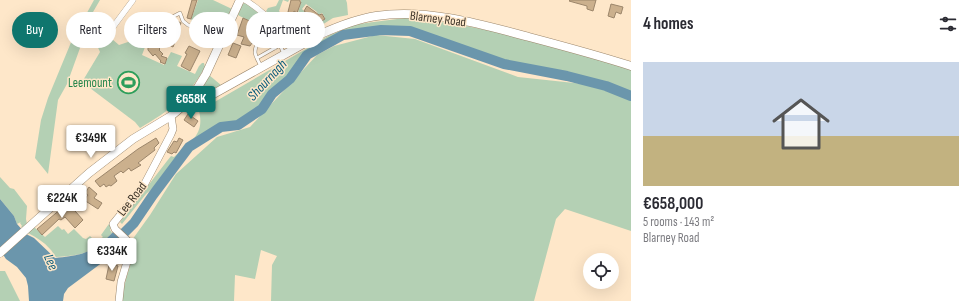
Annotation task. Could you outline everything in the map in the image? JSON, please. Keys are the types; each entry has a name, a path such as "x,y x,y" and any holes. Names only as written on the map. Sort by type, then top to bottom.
{"main road":[{"path":"235,12 240,0"},
{"name":"Blarney Road","path":"190,100 194,103 208,97 321,34 347,23 378,16 408,15 445,18 481,24 582,51 631,66"},
{"path":"0,253 104,160 133,139 171,116 190,100 206,74 218,48"}],"street":[{"path":"116,23 133,0"},
{"path":"245,0 260,12"},
{"name":"Lee Road","path":"119,301 121,282 132,245 115,229 113,224 143,187 165,147 173,129 173,120 171,116"}],"lane":[{"path":"181,16 183,21 189,25"},
{"path":"255,48 255,56 262,68"},
{"path":"256,58 275,48"},
{"path":"282,48 285,54"},
{"path":"45,196 53,205"}],"green space":[{"path":"94,0 100,0 93,12 87,12"},
{"path":"198,0 213,0 232,9 231,12 194,12"},
{"path":"279,0 283,0 280,12 266,11 268,8 276,6"},
{"path":"301,0 346,0 348,15 333,18 325,23 325,12 317,12 306,4 302,9 305,12 298,12"},
{"path":"242,4 248,4 258,12 246,12 246,19 238,15"},
{"path":"405,18 434,21 463,25 548,45 631,70 631,94 586,79 490,58 413,30 400,27 344,33 325,44 325,38 330,35 354,25"},
{"path":"376,35 415,39 518,77 593,85 631,98 631,231 565,209 556,219 534,301 271,301 272,265 277,256 261,250 255,279 235,275 234,301 121,301 136,246 136,240 134,242 132,240 176,174 217,137 250,127 317,55 334,46"},
{"path":"116,42 119,45 124,43 124,48 145,48 142,55 164,65 171,52 182,56 177,66 195,74 202,63 204,63 205,67 185,95 169,109 140,128 135,122 82,82 100,52 98,48 116,48"},
{"path":"69,48 80,48 67,84 58,100 48,174 35,158 41,120 48,98"},
{"path":"308,48 318,48 307,54 267,96 260,107 238,124 221,126 204,135 189,146 156,185 146,194 122,224 120,222 171,156 174,157 195,137 200,126 199,111"},
{"path":"209,75 221,85 203,92 203,85"},
{"path":"0,177 10,188 14,189 27,206 27,224 24,228 21,227 21,222 17,224 14,216 0,199"},
{"path":"111,221 110,230 112,233 93,249 81,254 56,257 45,244 28,233 34,227 45,237 58,226 62,230 64,229 68,234 74,229 83,238 86,239 90,236 94,240 103,237 101,235"},
{"path":"0,271 5,271 20,301 0,301"}],"water":[{"name":"Lee","path":"0,199 14,216 17,224 26,234 34,238 55,258 73,256 87,252 93,249 113,232 127,244 124,249 111,256 68,288 64,294 63,301 29,301 26,278 17,267 6,259 0,250"}],"building":[{"path":"192,0 197,0 193,12 189,12 189,18 187,18"},
{"path":"291,0 300,0 301,2 297,12 288,12"},
{"path":"596,0 593,11 587,9 587,6 569,1"},
{"path":"611,4 623,7 621,14 616,12 614,18 608,16"},
{"path":"307,6 315,12 305,12 304,11"},
{"path":"243,18 246,19 246,45 241,44 244,37 238,35"},
{"path":"238,45 241,46 236,58 228,55 231,48 238,48"},
{"path":"189,46 189,48 200,51 190,71 181,66 187,54 185,53"},
{"path":"148,48 159,48 163,54 161,56 167,58 165,64 160,62 161,61 155,54 153,56"},
{"path":"188,114 198,121 194,127 184,120"},
{"path":"156,138 159,143 154,148 155,150 138,163 141,165 131,171 129,168 123,173 121,171 114,176 117,181 111,186 109,185 106,187 104,184 100,187 95,181 138,149"},
{"path":"179,138 183,140 176,153 174,152 172,154 167,152 174,141 177,142"},
{"path":"89,187 97,194 94,198 102,203 98,209 84,200 88,195 85,193"},
{"path":"68,203 83,220 75,228 65,217 61,220 59,219 42,235 37,229"},
{"path":"113,264 118,266 114,281 106,279 109,265"}],"waterway":[{"name":"Shournagh","path":"115,242 134,223 189,147 221,127 238,125 262,109 272,94 290,79 307,55 343,35 381,30 410,31 504,64 567,76 606,86 631,96"}],"place":[{"name":"Leemount","path":"128,83"}]}
